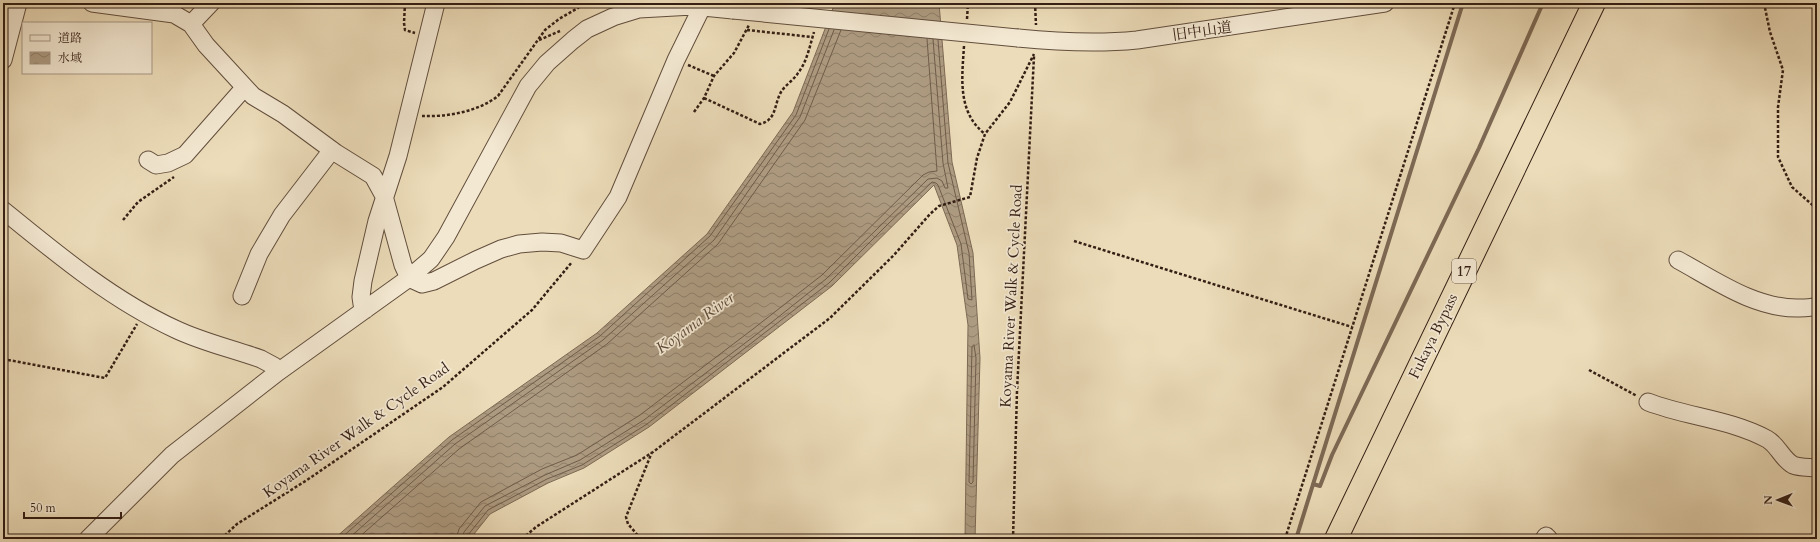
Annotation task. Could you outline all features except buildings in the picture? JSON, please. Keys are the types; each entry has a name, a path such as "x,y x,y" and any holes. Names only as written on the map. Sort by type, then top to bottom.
{"highway":[{"name":"Fukaya Bypass","path":"1336,539 1594,3"}],"street":[{"path":"3,60 18,3"},
{"path":"92,3 122,5 174,14 191,24 206,46 253,96 283,114 332,150 373,176 384,196 403,265 409,278 422,284 434,281 501,249 520,244 542,242 555,243 583,250 618,197 676,60 702,7"},
{"path":"191,24 210,3"},
{"path":"365,310 361,297 363,281 384,196 398,156 436,3"},
{"name":"旧中山道","path":"88,539 168,458 278,372 409,278 431,259 443,243 520,100 533,80 547,63 587,29 613,18 639,9 702,7 1018,38 1099,43 1137,40 1385,3"},
{"path":"148,160 156,165 168,163 185,155 244,88"},
{"path":"242,296 259,254 282,215 332,150"},
{"path":"3,210 88,278 143,313 176,330 261,359 274,366 278,372"},
{"path":"1678,260 1732,290 1770,304 1793,308 1813,308 1817,306"},
{"path":"1648,402 1666,409 1726,423 1753,432 1769,440 1788,462 1795,466 1817,468"}],"path":[{"path":"405,3 405,30 428,38"},
{"path":"409,114 439,116 475,108 489,103 498,96 544,30 558,19 578,8 581,3"},
{"path":"966,24 968,3"},
{"path":"1035,3 1036,26"},
{"path":"1285,539 1455,3"},
{"path":"1764,3 1770,32 1783,70 1778,107 1778,157 1792,187 1817,210"},
{"path":"694,112 704,98 714,76 734,53 751,22"},
{"path":"747,30 812,37"},
{"path":"704,98 760,124 764,123 770,119 775,112 781,91 799,73 815,30"},
{"path":"522,539 536,527 652,452 830,318 878,272 939,206 970,197 977,158 985,134 974,124 968,115 964,101 962,88 965,39"},
{"name":"Koyama River Walk & Cycle Road","path":"985,134 1010,102 1034,55 1017,392 1013,539"},
{"path":"696,68 714,76"},
{"path":"123,220 138,202 175,177"},
{"path":"1074,241 1352,327"},
{"name":"Koyama River Walk & Cycle Road","path":"221,539 237,524 307,480 443,387 532,310 583,250"},
{"path":"3,359 105,378 143,313"},
{"path":"1589,370 1648,402"},
{"path":"641,539 628,524 626,517 652,452"}],"water":[{"name":"Koyama River","path":"835,3 939,3 952,162 973,253 980,358 975,539 965,539 968,325 957,245 934,185 832,286 649,427 584,468 548,483 490,514 470,539 334,539 449,437 597,333 707,234 793,112"}],"waterway":[{"path":"1296,539 1463,3"},
{"path":"1313,484 1320,486 1332,455 1479,148 1543,3"}]}
